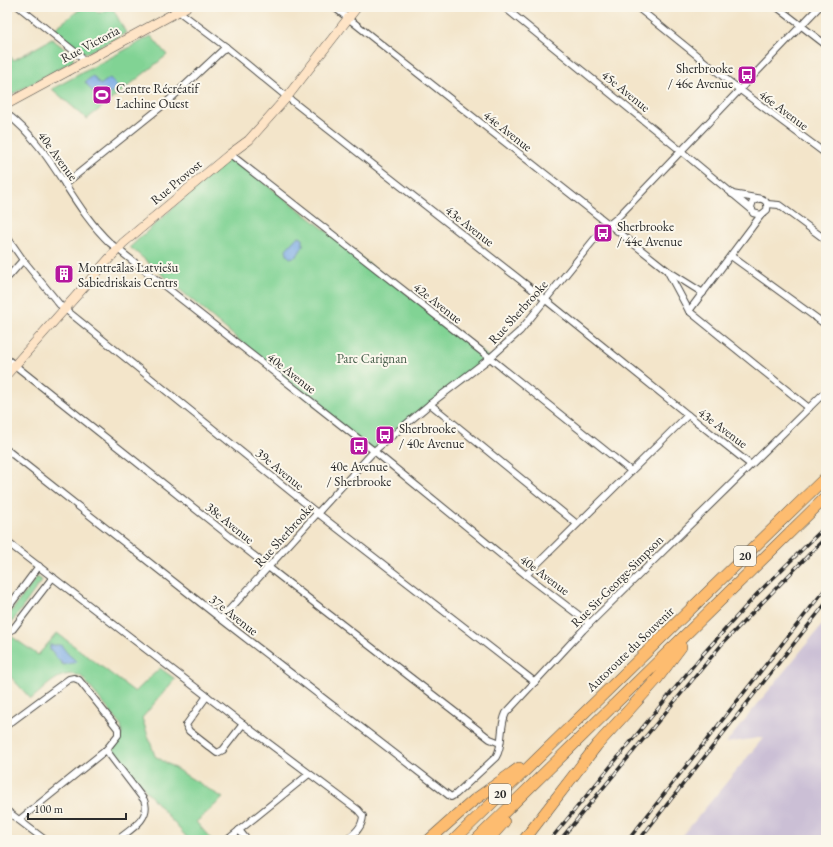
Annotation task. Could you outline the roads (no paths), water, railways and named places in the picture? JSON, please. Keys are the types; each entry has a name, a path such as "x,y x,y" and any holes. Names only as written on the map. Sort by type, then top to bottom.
{"highway":[{"name":"Autoroute du Souvenir","path":"454,840 826,477"},
{"name":"20","path":"476,840 826,498"},
{"path":"524,840 597,745 657,679 706,615"},
{"path":"429,840 473,801 547,748"},
{"path":"488,840 554,764"}],"street":[{"path":"19,7 79,55 85,62"},
{"name":"44e Avenue","path":"334,7 668,271 703,293"},
{"name":"Rue Provost","path":"7,374 117,249 230,154 249,140 286,97 357,7"},
{"name":"45e Avenue","path":"504,7 752,210"},
{"name":"46e Avenue","path":"637,7 740,90 826,154"},
{"path":"777,7 826,45"},
{"name":"Rue Sherbrooke","path":"221,619 374,451 430,404 490,358 520,331 601,231 617,218 819,7"},
{"name":"Rue Victoria","path":"7,104 180,8"},
{"name":"43e Avenue","path":"180,8 286,97 546,300 688,416 752,464"},
{"path":"66,184 166,103 226,47"},
{"name":"40e Avenue","path":"7,114 36,142 93,225 117,249 374,451 526,575 589,623"},
{"name":"42e Avenue","path":"230,154 490,358 631,471"},
{"name":"45e Avenue","path":"732,194 759,199"},
{"path":"761,215 756,214 752,210 753,201 759,199 764,200 767,204 779,205 826,240"},
{"path":"689,311 761,215 766,212 767,204"},
{"name":"39e Avenue","path":"7,237 23,260 58,303 318,513 535,682"},
{"path":"731,256 826,325"},
{"path":"9,276 23,260"},
{"name":"44e Avenue","path":"668,271 689,311 809,408"},
{"name":"38e Avenue","path":"7,359 269,568 490,739 500,743"},
{"name":"Rue Sir-George-Simpson","path":"448,796 454,796 494,759 499,751 502,723 506,713 589,623 826,391"},
{"path":"430,404 577,524"},
{"path":"526,575 688,416"},
{"name":"37e Avenue","path":"7,450 448,796"},
{"path":"7,542 206,696 358,810 363,816 359,830 346,840"},
{"path":"7,609 39,566"},
{"path":"7,632 12,629 53,577"},
{"path":"7,725 70,679 74,678 79,680 118,729 118,735 106,750 19,820"},
{"path":"206,696 186,725 189,731 217,753 223,750 243,724"},
{"path":"106,750 146,806 146,814 141,820 117,840"},
{"path":"227,840 309,774"},
{"path":"7,811 45,840"},
{"path":"240,830 247,840"}],"water":[{"name":"Centre Récréatif Lachine Ouest","path":"93,76 100,85 110,78 118,88 100,101 85,82"},
{"path":"298,236 303,239 303,246 297,256 290,258 287,255 286,249"},
{"path":"50,645 61,645 77,662 63,665 50,650"}],"railway":[{"path":"550,840 703,654 757,594 826,526"},
{"path":"560,840 723,643 826,537"},
{"path":"628,840 826,588"},
{"path":"639,840 826,603"}],"place":[{"name":"Sherbrooke / 46e Avenue","path":"747,75"},
{"name":"Centre Récréatif Lachine Ouest","path":"102,95"},
{"name":"Sherbrooke / 44e Avenue","path":"603,233"},
{"name":"Montreālas Latviešu Sabiedriskais Centrs","path":"64,274"},
{"name":"Sherbrooke / 40e Avenue","path":"385,435"},
{"name":"40e Avenue / Sherbrooke","path":"359,446"}],"park label":[{"name":"Parc Carignan","path":"372,358"}]}
